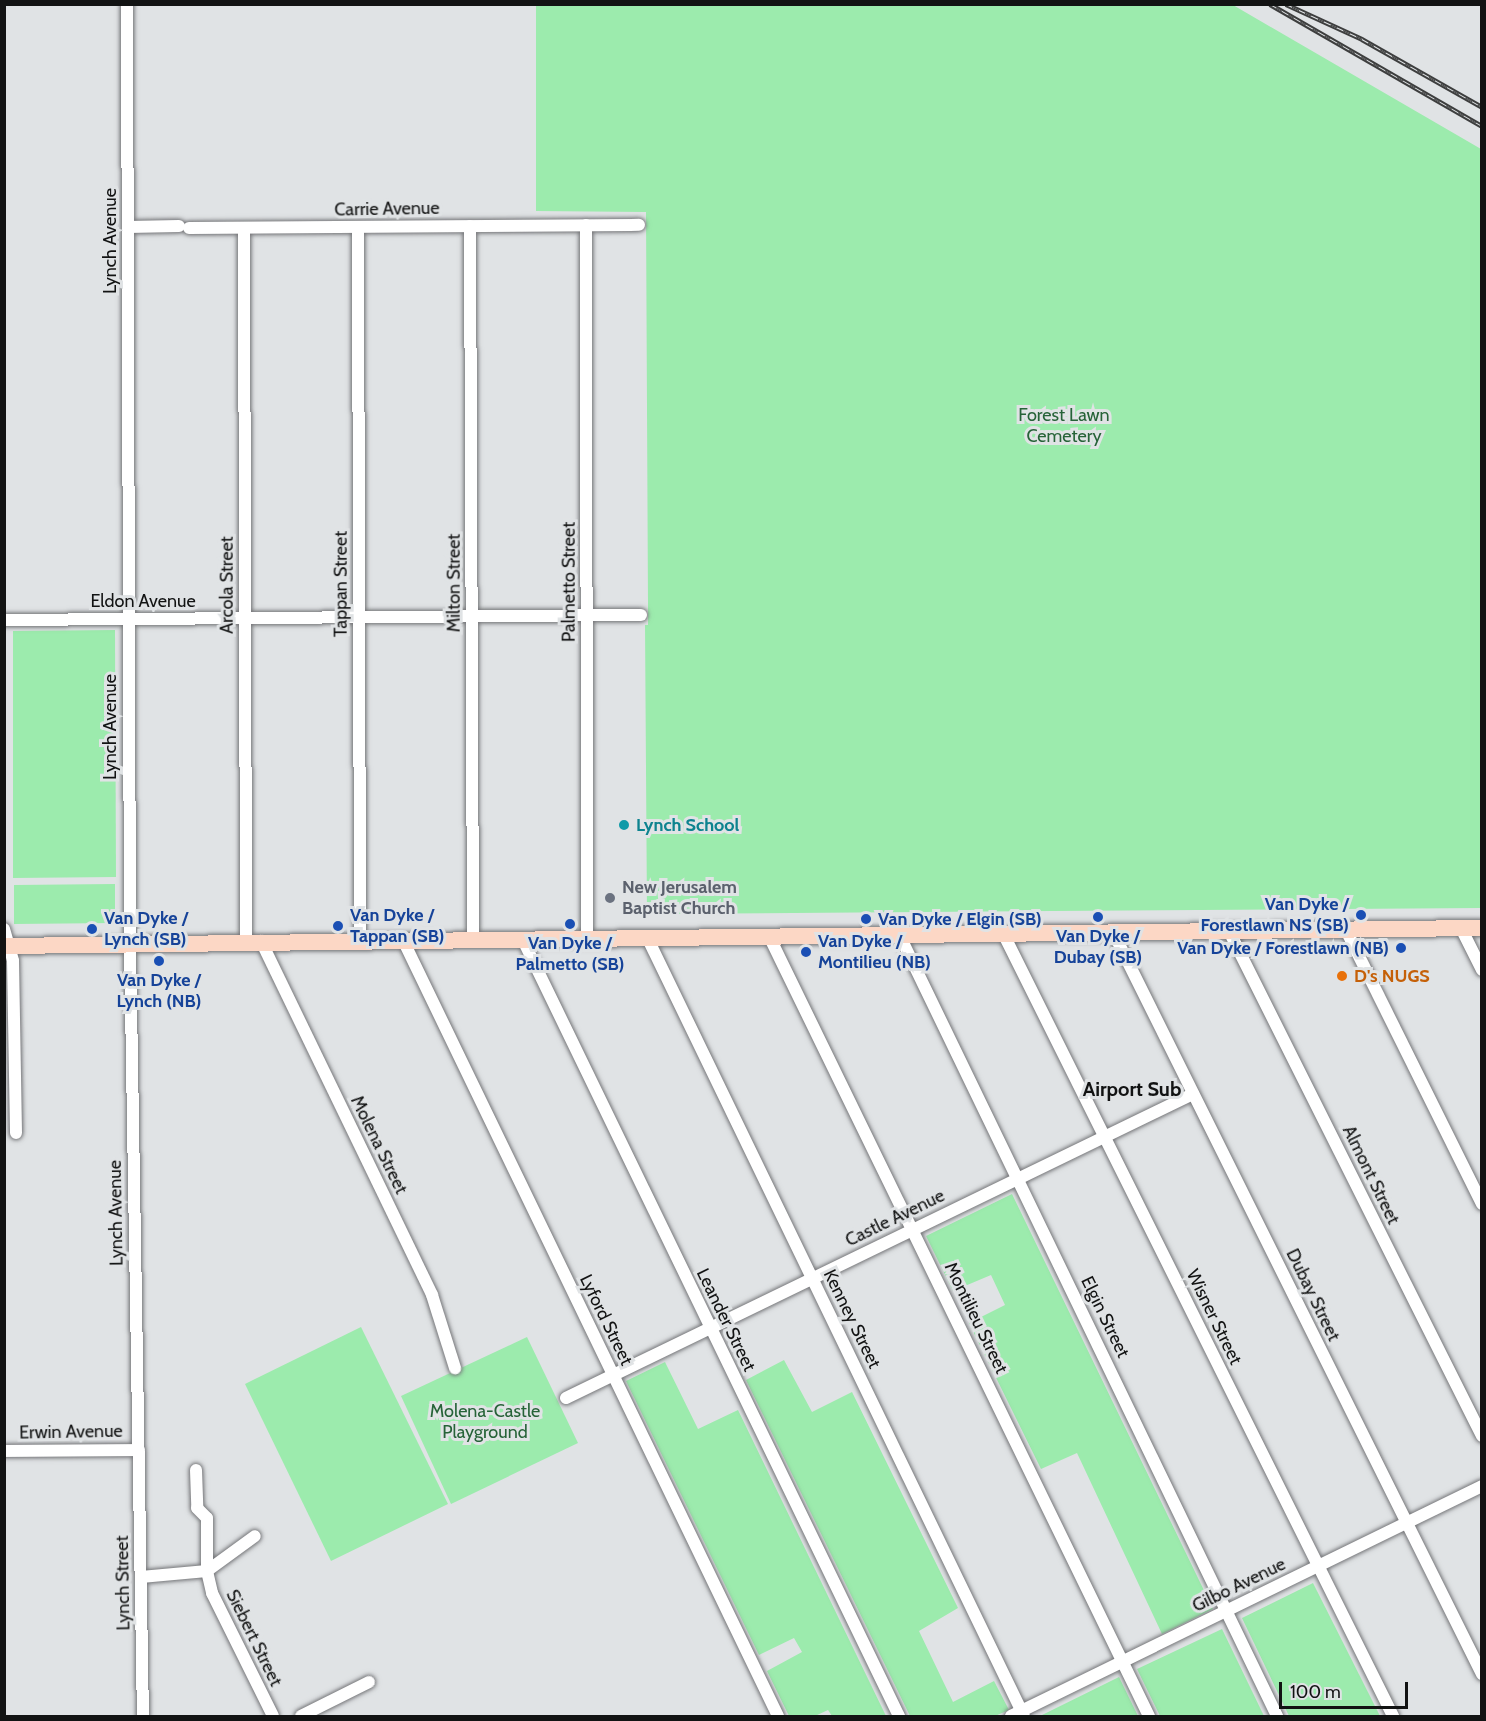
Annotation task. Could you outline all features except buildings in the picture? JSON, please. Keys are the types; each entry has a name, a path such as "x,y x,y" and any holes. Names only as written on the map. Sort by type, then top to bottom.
{"main road":[{"path":"7,946 253,941 1482,928"}],"street":[{"name":"Lynch Avenue","path":"127,4 130,943 139,1450"},
{"name":"Palmetto Street","path":"586,225 587,938"},
{"name":"Carrie Avenue","path":"128,227 358,228 639,225"},
{"name":"Milton Street","path":"471,226 474,939"},
{"name":"Arcola Street","path":"244,228 245,618 253,941"},
{"name":"Tappan Street","path":"358,228 360,940"},
{"name":"Eldon Avenue","path":"4,620 641,615"},
{"path":"1461,928 1482,970"},
{"path":"4,929 13,961 16,1133"},
{"path":"1346,930 1482,1204"},
{"name":"Almont Street","path":"1230,931 1482,1436"},
{"name":"Dubay Street","path":"1113,932 1482,1674"},
{"name":"Wisner Street","path":"1003,933 1393,1716"},
{"name":"Elgin Street","path":"899,934 1277,1716"},
{"name":"Montilieu Street","path":"769,936 1149,1716"},
{"name":"Kenney Street","path":"647,937 1019,1715"},
{"name":"Leander Street","path":"522,939 899,1716"},
{"name":"Lyford Street","path":"403,940 778,1716"},
{"name":"Molena Street","path":"253,941 432,1295 455,1368"},
{"name":"Castle Avenue","path":"566,1398 1193,1094"},
{"name":"Erwin Avenue","path":"4,1451 139,1450"},
{"name":"Lynch Street","path":"139,1450 143,1716"},
{"name":"Siebert Street","path":"196,1470 197,1508 207,1518 207,1571 212,1593 273,1716"},
{"name":"Gilbo Avenue","path":"1019,1715 1482,1486"},
{"path":"141,1577 207,1571 255,1536"},
{"path":"301,1716 369,1682"}],"green space":[{"name":"Forest Lawn Cemetery","path":"536,5 1233,5 1481,149 1481,908 647,914 646,212 536,211"},
{"path":"115,630 116,877 13,878 13,631"},
{"path":"115,884 115,923 14,924 14,885"},
{"path":"1012,1194 1213,1609 1162,1634 1077,1453 1041,1469 969,1323 1005,1305 991,1275 953,1291 926,1236"},
{"path":"361,1327 448,1504 331,1561 245,1384"},
{"name":"Molena-Castle Playground","path":"527,1337 578,1443 451,1504 401,1396"},
{"path":"784,1360 812,1412 852,1392 958,1608 919,1631 953,1702 994,1681 1009,1710 995,1716 910,1716 746,1380"},
{"path":"665,1362 698,1429 738,1410 886,1716 832,1716 828,1710 815,1716 789,1716 767,1671 802,1652 794,1638 759,1655 626,1381"},
{"path":"1313,1583 1380,1716 1289,1716 1242,1618"},
{"path":"1222,1629 1264,1716 1160,1716 1137,1669"},
{"path":"1119,1677 1138,1716 1040,1716"}],"railway":[{"path":"1270,4 1482,126"},
{"path":"1286,4 1362,39 1482,107"}],"place":[{"name":"Lynch School","path":"624,825"},
{"name":"New Jerusalem Baptist Church","path":"610,898"},
{"name":"Van Dyke / Forestlawn NS (SB)","path":"1361,915"},
{"name":"Van Dyke / Dubay (SB)","path":"1098,917"},
{"name":"Van Dyke / Elgin (SB)","path":"866,919"},
{"name":"Van Dyke / Palmetto (SB)","path":"570,924"},
{"name":"Van Dyke / Tappan (SB)","path":"338,926"},
{"name":"Van Dyke / Lynch (SB)","path":"92,929"},
{"name":"Van Dyke / Forestlawn (NB)","path":"1401,948"},
{"name":"Van Dyke / Montilieu (NB)","path":"806,952"},
{"name":"Van Dyke / Lynch (NB)","path":"159,961"},
{"name":"D's NUGS","path":"1342,976"}],"district":[{"name":"Airport Sub","path":"1132,1089"}]}
